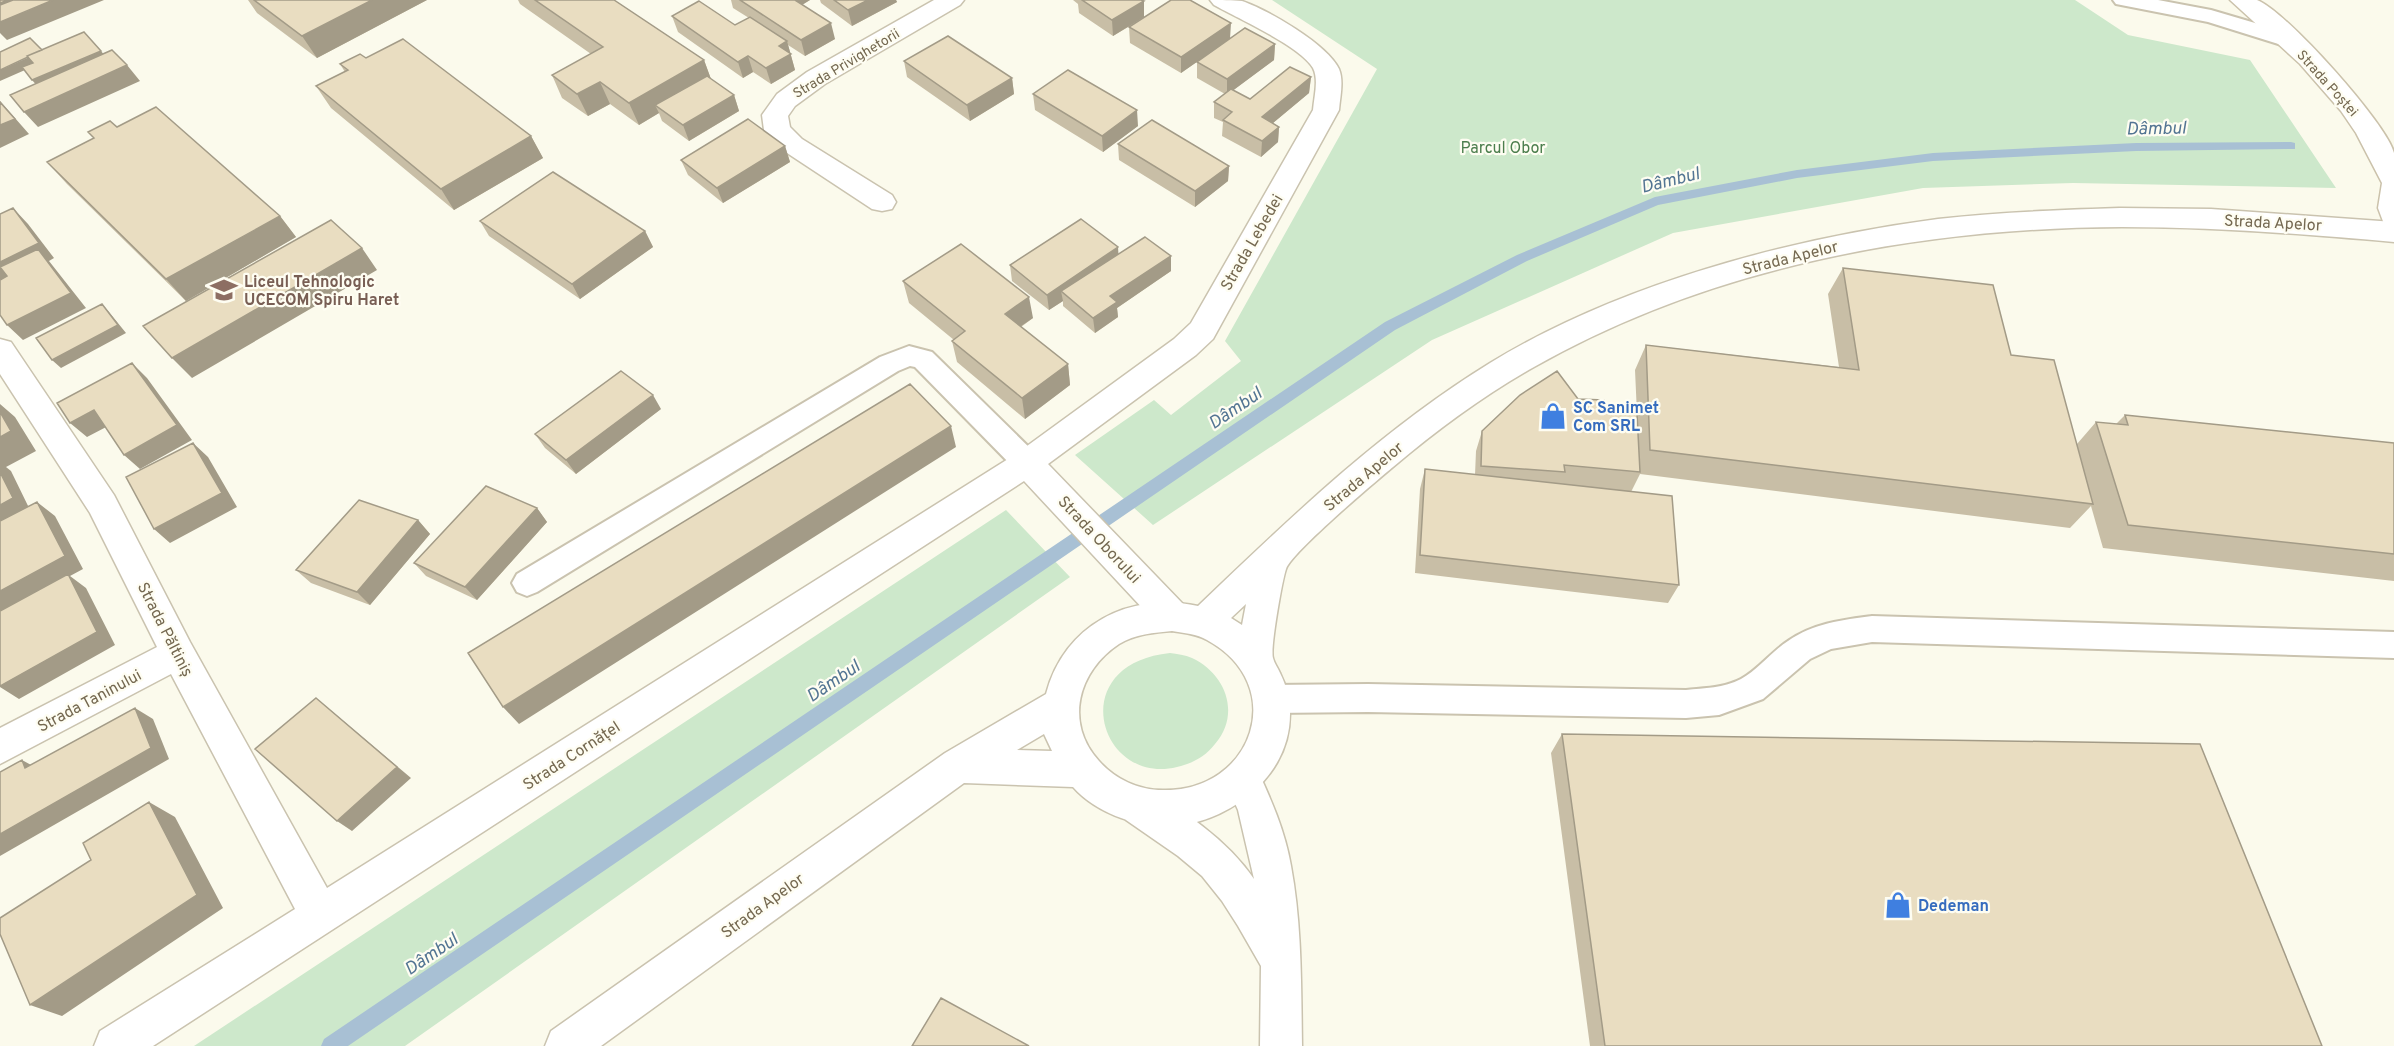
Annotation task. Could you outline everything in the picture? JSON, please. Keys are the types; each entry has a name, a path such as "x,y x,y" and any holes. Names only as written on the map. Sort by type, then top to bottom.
{"street":[{"name":"Strada Privighetorii","path":"882,202 793,145 777,130 775,115 786,100 816,78 952,0"},
{"name":"Strada Lebedei","path":"1034,470 1202,331 1326,110 1329,83 1326,67 1314,52 1222,0"},
{"name":"Strada Poștei","path":"2242,0 2322,73 2358,116 2384,153 2394,183 2392,208 2394,217"},
{"name":"Strada Apelor","path":"1188,619 1271,556 1436,415 1501,371 1577,330 1714,277 1791,255 1890,235 1977,223 2186,218 2288,223 2394,232"},
{"name":"Strada Păltiniș","path":"0,350 102,504 178,653 320,916"},
{"name":"Strada Oborului","path":"1034,470 1126,567 1188,619"},
{"name":"Strada Cornățel","path":"115,1046 1034,470"},
{"path":"1254,658 1271,556"},
{"path":"1140,807 1177,809 1212,799 1243,779 1261,755 1271,728 1271,699 1265,677 1254,658 1232,636 1188,619 1140,620 1111,631 1086,650 1068,676 1060,705 1062,738 1079,770 1105,794 1140,807 1188,839 1213,861 1235,886 1281,962"},
{"name":"Strada Taninului","path":"0,747 178,653"},
{"name":"Strada Apelor","path":"566,1046 958,765 1060,705"},
{"path":"958,765 1079,770"},
{"path":"1243,779 1267,840 1272,866 1281,962 1281,1046"}],"lane":[{"path":"2123,0 2211,16 2288,40"},
{"path":"2187,0 2211,16"},
{"path":"527,583 889,364 909,356 923,359 1034,470"},
{"path":"1271,699 1368,698 1686,704 1719,701 1752,689 1799,650 1826,636 1872,629 2394,645"}],"green space":[{"name":"Parcul Obor","path":"1272,0 2075,0 2128,35 2250,60 2336,188 2073,183 1923,188 1673,233 1432,340 1153,525 1075,455 1154,400 1171,415 1241,361 1225,341 1377,69"},
{"path":"1006,510 1070,577 405,1046 194,1046"},
{"path":"1170,653 1192,658 1214,674 1226,696 1227,720 1215,744 1198,759 1177,767 1150,768 1128,759 1112,742 1104,721 1105,699 1115,678 1136,662"}],"building":[{"path":"13,0 53,0 0,22 0,5"},
{"path":"254,0 372,0 302,36"},
{"path":"535,0 614,0 704,60 629,103 600,82 577,94 552,75 603,47"},
{"path":"740,0 795,0 831,23 801,40"},
{"path":"834,0 868,0 848,10"},
{"path":"1082,0 1141,0 1144,1 1112,20"},
{"path":"1171,0 1190,0 1231,23 1181,57 1129,27"},
{"path":"699,1 735,25 750,17 787,41 779,46 791,54 766,68 748,56 738,62 672,16"},
{"path":"1245,28 1275,44 1227,79 1197,62"},
{"path":"84,32 101,51 32,80 22,67 33,63 27,56"},
{"path":"948,36 1012,78 967,105 904,61"},
{"path":"30,38 42,50 0,70 0,52"},
{"path":"403,39 531,136 441,189 316,86 348,70 340,64 360,54 366,58"},
{"path":"112,50 127,65 24,112 10,95"},
{"path":"1290,67 1311,77 1262,117 1279,127 1262,141 1223,120 1232,112 1214,102 1231,89 1250,99"},
{"path":"1068,70 1137,110 1102,136 1033,94"},
{"path":"707,76 734,95 683,125 655,105"},
{"path":"0,102 15,119 0,125"},
{"path":"156,107 280,216 166,279 47,162 94,138 88,132 110,121 117,127"},
{"path":"748,119 785,146 717,188 681,160"},
{"path":"1152,120 1229,166 1195,191 1118,144"},
{"path":"553,172 645,231 572,284 480,221"},
{"path":"13,208 39,243 0,262 0,214"},
{"path":"1081,219 1118,247 1047,295 1010,265"},
{"path":"331,220 362,248 172,358 143,326"},
{"path":"1145,237 1171,256 1110,296 1117,302 1093,318 1061,291"},
{"path":"961,244 1029,297 1005,314 1068,364 1022,398 952,341 965,331 903,281"},
{"path":"38,249 71,293 7,325 0,315 0,280 7,276 0,267"},
{"path":"1843,268 1993,285 2011,355 2054,360 2093,504 1650,450 1646,345 1859,370"},
{"path":"102,304 118,325 52,360 36,338"},
{"path":"132,363 177,425 124,455 94,410 70,423 57,403"},
{"path":"621,371 653,395 566,460 535,434"},
{"path":"1557,371 1578,399 1604,400 1606,409 1637,414 1640,472 1564,465 1565,472 1481,466 1482,431 1520,395"},
{"path":"910,384 951,426 503,707 468,653"},
{"path":"0,412 11,431 0,437"},
{"path":"2125,415 2394,443 2394,554 2128,525 2096,422 2128,425"},
{"path":"193,443 222,493 154,529 126,477"},
{"path":"1425,469 1672,496 1679,585 1420,555"},
{"path":"0,472 13,498 0,505"},
{"path":"486,486 537,508 465,587 414,563"},
{"path":"359,500 418,520 357,592 296,570"},
{"path":"37,502 65,556 0,591 0,521"},
{"path":"68,574 97,632 0,686 0,611"},
{"path":"316,698 397,767 337,821 255,749"},
{"path":"135,708 151,748 0,834 0,772 22,760 25,768"},
{"name":"Dedeman","path":"1562,734 2200,744 2322,1046 1605,1046"},
{"path":"149,802 197,895 30,1005 0,934 0,918 91,860 83,843"},
{"path":"941,998 1029,1046 912,1046"}],"waterway":[{"name":"Dâmbul","path":"331,1046 1390,326 1522,258 1655,201 1797,174 1933,157 2136,147 2291,146"}],"place":[{"name":"Liceul Tehnologic UCECOM Spiru Haret","path":"224,290"},
{"name":"SC Sanimet Com SRL","path":"1553,416"},
{"name":"Dedeman","path":"1898,905"}]}
